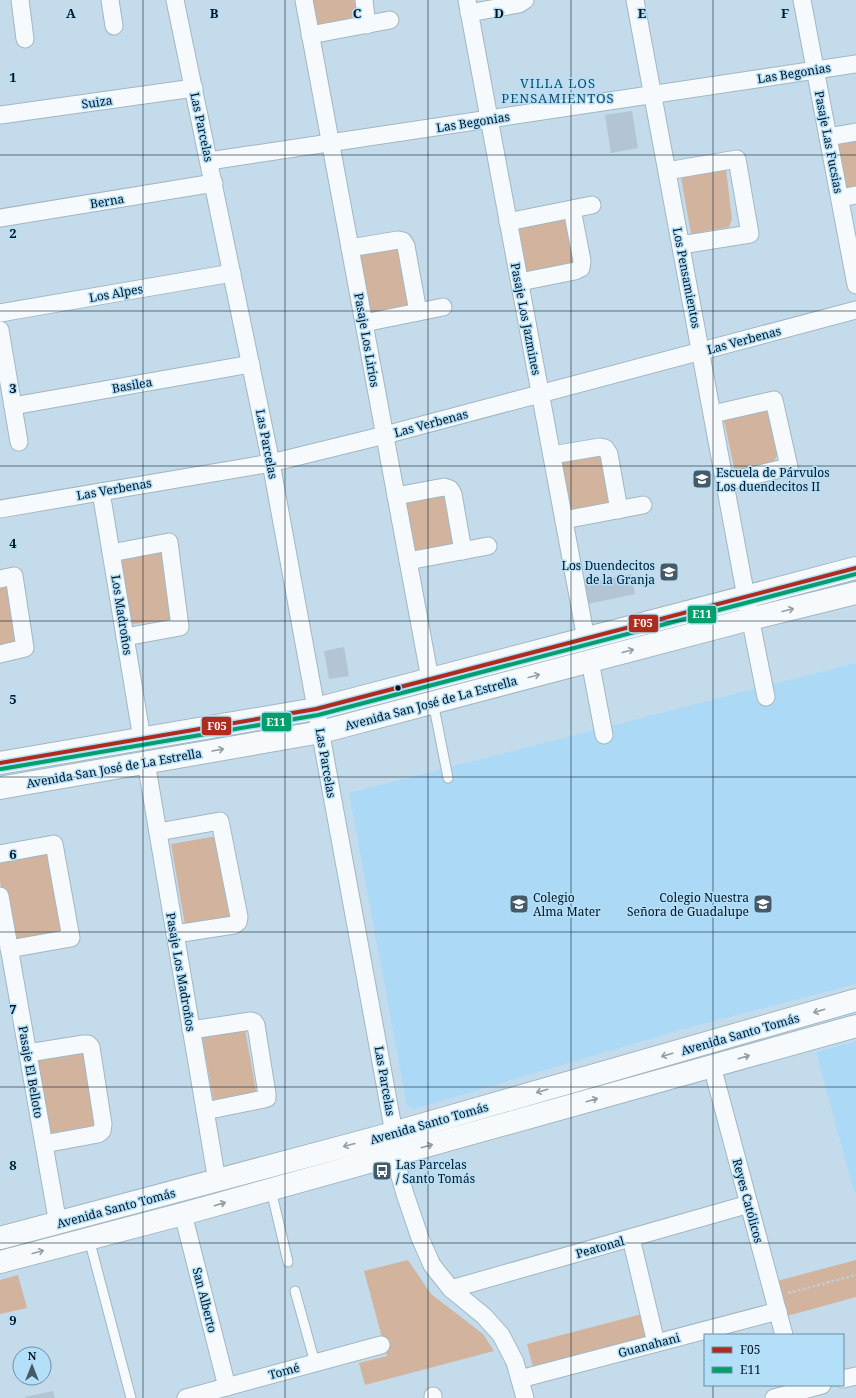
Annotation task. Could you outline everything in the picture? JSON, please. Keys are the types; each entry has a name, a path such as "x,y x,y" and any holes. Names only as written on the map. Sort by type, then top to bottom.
{"main road":[{"name":"Avenida San José de La Estrella","path":"0,763 316,709 856,568"},
{"name":"Avenida San José de La Estrella","path":"0,788 321,732 750,619 856,593"},
{"name":"Avenida Santo Tomás","path":"0,1238 58,1224 394,1133 856,1000"},
{"name":"Avenida Santo Tomás","path":"0,1262 183,1214 856,1026"}],"street":[{"path":"20,0 25,39"},
{"path":"110,0 114,26"},
{"name":"Las Parcelas","path":"176,0 271,463 394,1133 394,1155 420,1238 432,1265 451,1289 484,1316 501,1335 515,1362 525,1398"},
{"name":"Pasaje Los Lirios","path":"304,0 430,679"},
{"path":"364,0 367,25"},
{"path":"468,6 519,4 525,0"},
{"name":"Los Pensamientos","path":"635,0 766,698"},
{"name":"Pasaje Las Fucsias","path":"802,0 828,137 848,196 856,285"},
{"name":"Pasaje Los Jazmines","path":"468,6 586,639"},
{"path":"310,35 390,20"},
{"name":"Las Begonias","path":"209,161 856,64"},
{"name":"Suiza","path":"0,115 194,88"},
{"path":"828,137 856,132"},
{"path":"667,171 737,159 750,234 681,245"},
{"name":"Berna","path":"0,218 214,183"},
{"path":"508,222 592,205"},
{"path":"520,282 575,271 581,268 582,261 572,209"},
{"path":"350,248 398,240 403,241 406,246 418,312"},
{"name":"Los Alpes","path":"0,313 232,273"},
{"path":"364,323 443,307"},
{"name":"Las Verbenas","path":"0,509 271,463 385,435 856,310"},
{"path":"0,330 19,442"},
{"name":"Basilea","path":"13,406 251,364"},
{"path":"713,414 774,400 790,467 725,482"},
{"path":"552,455 600,447 605,448 609,454 619,510"},
{"path":"396,496 444,487 450,488 453,494 464,551"},
{"name":"Los Madroños","path":"101,492 142,739"},
{"path":"564,520 643,505"},
{"path":"111,553 169,542 180,627 125,637"},
{"path":"408,562 488,546"},
{"path":"0,579 14,576 25,648 0,654"},
{"path":"590,661 604,735"},
{"name":"Pasaje Los Madroños","path":"146,762 217,1181"},
{"path":"158,832 220,821 239,917 238,922 234,925 175,934"},
{"path":"0,854 54,844 71,938 9,949"},
{"name":"Pasaje El Belloto","path":"0,896 58,1224"},
{"path":"191,1030 251,1022 254,1022 256,1025 267,1098 205,1111"},
{"path":"28,1053 84,1044 88,1044 91,1047 103,1124 102,1131 98,1134 44,1144"},
{"name":"Reyes Católicos","path":"712,1066 784,1334"},
{"name":"Peatonal","path":"451,1289 749,1204"},
{"name":"San Alberto","path":"183,1214 227,1387"},
{"path":"631,1238 656,1343"},
{"name":"Guanahani","path":"520,1379 656,1343 776,1304"},
{"name":"Tomé","path":"186,1398 381,1345"},
{"path":"844,1379 856,1376"},
{"path":"774,1398 798,1388 814,1386"}],"lane":[{"path":"433,702 448,778"},
{"path":"271,1189 288,1262"},
{"path":"89,1239 130,1398"},
{"path":"295,1291 315,1363"}],"path":[{"path":"776,1304 856,1275"}],"shaded area":[{"path":"309,0 359,0 362,16 319,29 314,25"},
{"path":"856,135 856,188 846,190 836,139"},
{"path":"726,169 732,219 729,227 691,234 681,177"},
{"path":"561,215 572,221 578,261 571,269 525,278 515,227"},
{"path":"398,243 411,300 408,306 371,315 358,249"},
{"path":"759,408 767,412 778,453 773,464 735,472 723,416"},
{"path":"600,450 611,506 573,514 566,510 557,463"},
{"path":"450,495 453,547 418,554 412,551 404,506 408,498"},
{"path":"164,546 172,620 131,624 118,555"},
{"path":"9,582 19,645 0,649 0,583"},
{"path":"856,663 856,984 683,1029 414,1109 407,1106 349,793"},
{"path":"217,836 231,917 185,925 171,844"},
{"path":"47,853 61,933 10,942 0,881 0,861"},
{"path":"245,1029 257,1096 214,1104 202,1036"},
{"path":"856,1041 856,1191 854,1192 816,1052"},
{"path":"86,1051 99,1125 45,1134 32,1059"},
{"path":"408,1260 431,1294 483,1334 494,1351 365,1385 359,1363 387,1356 364,1271"},
{"path":"856,1260 856,1297 787,1316 777,1281"},
{"path":"18,1275 27,1308 0,1314 0,1280"},
{"path":"642,1314 649,1340 534,1371 527,1344"}],"building":[{"path":"632,111 638,148 611,153 605,115"},
{"path":"631,574 635,594 588,604 584,584"},
{"path":"344,647 349,676 329,679 324,651"},
{"path":"53,1391 55,1398 25,1398 25,1397"}],"transit line":[{"name":"F05","path":"0,763 316,709 856,568"},
{"name":"E11","path":"1,769 318,715 856,574"}],"place":[{"name":"Escuela de Párvulos Los duendecitos II","path":"702,479"},
{"name":"Los Duendecitos de la Granja","path":"669,572"},
{"name":"Colegio Alma Mater","path":"519,904"},
{"name":"Colegio Nuestra Señora de Guadalupe","path":"763,904"},
{"name":"Las Parcelas / Santo Tomás","path":"382,1171"}],"district":[{"name":"VILLA LOS PENSAMIENTOS","path":"558,90"}]}
